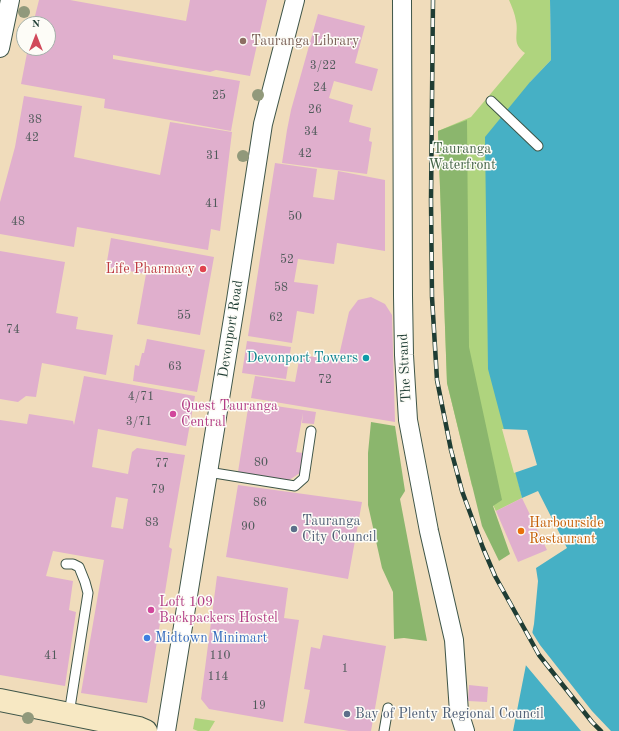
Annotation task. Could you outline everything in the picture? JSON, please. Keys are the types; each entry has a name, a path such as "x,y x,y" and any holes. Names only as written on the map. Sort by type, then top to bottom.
{"main road":[{"path":"0,700 143,729 146,731"}],"street":[{"path":"0,48 10,0"},
{"name":"Devonport Road","path":"166,731 263,124 295,0"},
{"name":"The Strand","path":"402,0 402,296 408,420 429,531 454,640 459,712 465,731"}],"lane":[{"path":"491,102 538,146"},
{"path":"208,472 295,486 304,478 311,431"},
{"path":"66,564 73,564 79,567 88,593 69,714"},
{"path":"384,731 388,708"}],"green space":[{"name":"Tauranga Waterfront","path":"509,0 550,0 551,60 530,82 516,472 522,498 496,511 493,505 472,486 447,383 438,131 471,117 525,53 518,46 516,38 516,18"},
{"path":"467,120 469,347 502,500 493,506 510,554 499,561 482,526 447,383 438,131"},
{"path":"371,422 395,426 405,491 400,499 427,641 404,638 394,639 393,592 382,568 368,505 368,453"},
{"path":"195,718 215,721 209,731 198,731 193,729"}],"water":[{"path":"550,0 619,0 619,731 513,731 534,624 538,581 536,568 567,548 538,491 522,498 488,369 485,137 530,82 551,60"}],"pier":[{"path":"502,429 527,430 537,465 514,473"},
{"path":"530,629 540,645 592,711 611,731 581,731 524,663"}],"building":[{"path":"39,0 70,0 186,21 190,0 267,0 250,76 216,70 210,72 113,55 113,59 240,81 231,131 104,108 105,99 21,84 26,56 56,56 56,16 35,16"},
{"path":"318,14 365,26 355,63 378,69 372,91 334,81 329,98 353,105 349,122 371,128 369,141 372,142 367,174 282,163 291,110"},
{"path":"24,96 82,106 74,157 160,175 170,122 232,132 220,231 211,229 208,250 77,227 74,247 0,234 0,202 15,147"},
{"path":"275,163 317,169 313,197 334,200 338,171 385,180 385,251 337,243 334,264 298,259 294,282 318,285 314,314 297,311 292,343 248,336"},
{"path":"111,238 214,257 200,335 137,324 146,274 106,267"},
{"path":"0,251 65,262 56,313 78,317 76,329 113,335 106,375 42,363 36,397 26,396 18,402 0,399"},
{"name":"Devonport Towers","path":"371,297 385,304 392,315 395,422 251,398 255,376 295,382 300,355 338,360 349,312 358,300"},
{"path":"147,339 205,350 197,392 133,381 135,365 139,366"},
{"path":"247,341 291,347 286,379 242,373"},
{"path":"84,376 195,396 186,446 98,429 92,467 128,474 132,452 137,448 185,455 169,547 172,549 147,703 81,693 104,560 53,551 46,576 73,581 69,610 76,612 65,686 0,675 0,420 27,424 29,414 73,421 74,425","holes":["116,497 128,499 123,529 111,527"]},
{"path":"249,402 316,412 314,424 302,423 303,413 296,452 303,453 300,473 289,480 238,472"},
{"name":"Tauranga City Council","path":"238,485 362,502 348,579 226,557"},
{"name":"Harbourside Restaurant","path":"522,498 547,550 518,562 496,511"},
{"path":"217,576 288,588 284,618 299,620 283,722 209,709 201,699"},
{"path":"323,635 386,646 371,731 349,731 304,723 310,690 304,689 311,647 320,649"},
{"path":"469,685 488,687 487,702 468,701"}],"railway":[{"path":"433,0 431,200 432,297 437,380 451,450 462,491 495,576 539,655 592,722 601,731"}],"place":[{"name":"Tauranga Library","path":"243,41"},
{"name":"Life Pharmacy","path":"203,269"},
{"name":"Devonport Towers","path":"366,358"},
{"name":"Quest Tauranga Central","path":"173,414"},
{"name":"Tauranga City Council","path":"294,529"},
{"name":"Harbourside Restaurant","path":"521,531"},
{"name":"Loft 109 Backpackers Hostel","path":"151,610"},
{"name":"Midtown Minimart","path":"147,638"},
{"name":"Bay of Plenty Regional Council","path":"347,714"}]}
